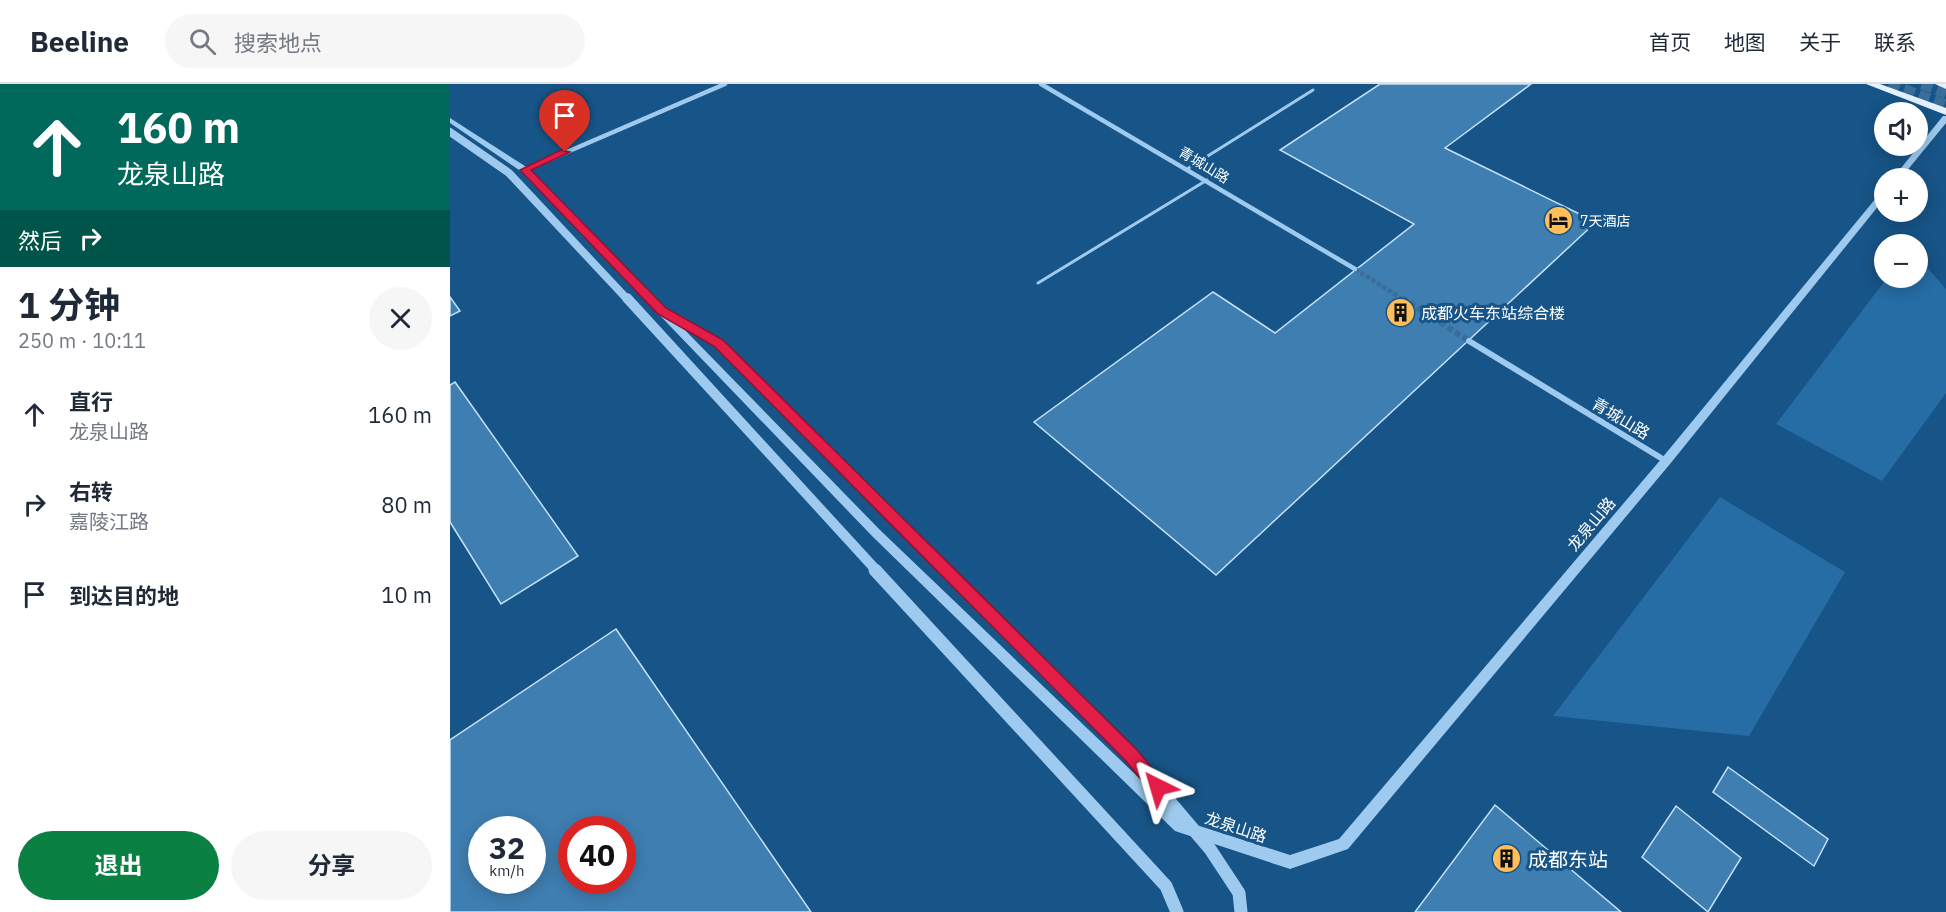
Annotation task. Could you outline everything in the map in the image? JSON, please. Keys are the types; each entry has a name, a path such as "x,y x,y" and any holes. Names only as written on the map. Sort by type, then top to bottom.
{"main road":[{"path":"1871,84 1946,112"},
{"path":"1940,84 1946,86"}],"street":[{"path":"525,170 725,84"},
{"name":"青城山路","path":"1041,84 1355,269"},
{"path":"1905,168 1946,118"},
{"name":"龙泉山路","path":"450,120 525,170 876,533 1180,826 1290,862 1343,843 1666,461 1874,206"},
{"path":"450,132 509,173 575,242 1166,886 1177,912"},
{"path":"662,311 718,343 1131,756 1210,849 1239,894 1241,912"},
{"name":"青城山路","path":"1469,341 1666,461"}],"lane":[{"path":"1187,169 1313,90"},
{"path":"1038,283 1207,180"}],"shaded area":[{"path":"1928,269 1946,289 1946,393 1882,481 1776,424 1879,288 1928,288"},
{"path":"1720,497 1845,572 1749,736 1553,716"}],"building":[{"name":"成都火车东站综合楼","path":"1380,84 1531,84 1445,148 1596,222 1216,575 1034,422 1213,292 1275,333 1414,224 1280,150"},
{"path":"450,297 460,311 450,316"},
{"path":"455,382 578,556 501,604 450,522 450,385"},
{"path":"616,629 811,912 450,912 450,740"},
{"path":"1728,767 1828,839 1814,866 1713,792"},
{"name":"成都东站","path":"1495,805 1621,912 1415,912"},
{"path":"1676,806 1741,858 1708,912 1642,857"}],"tunnel":[{"path":"1889,84 1946,105"},
{"path":"1922,84 1946,93"},
{"path":"1355,269 1404,300"},
{"path":"1402,298 1469,341"}],"place":[{"name":"7天酒店","path":"1559,221"},
{"name":"成都火车东站综合楼","path":"1400,313"},
{"name":"成都东站","path":"1507,859"}],"route":[{"path":"565,152 525,170 662,311 718,343 1131,756 1158,787"}]}
